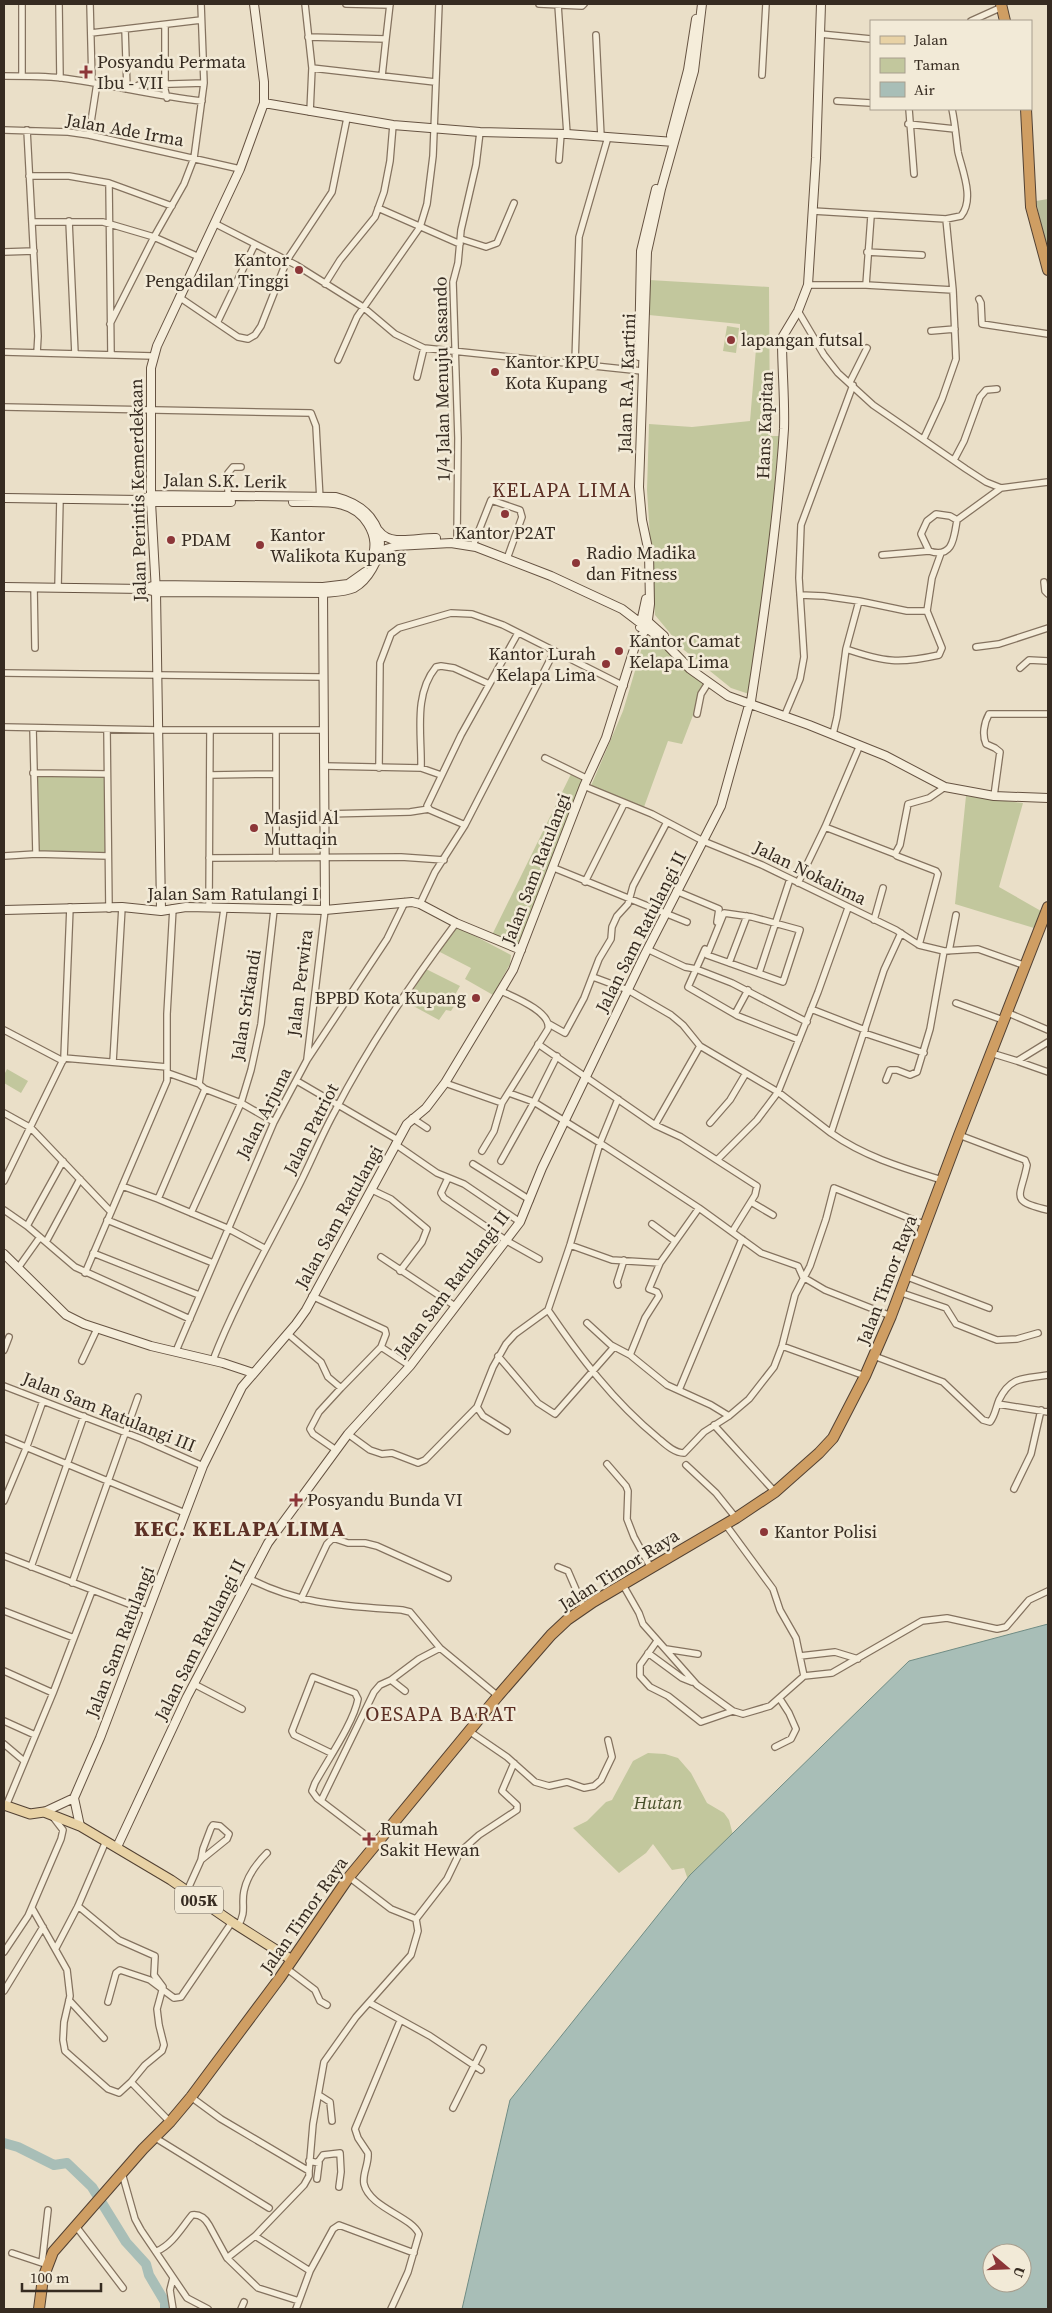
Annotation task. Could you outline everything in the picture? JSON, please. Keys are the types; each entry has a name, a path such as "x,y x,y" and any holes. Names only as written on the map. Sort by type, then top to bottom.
{"highway":[{"path":"1001,5 1005,20"},
{"path":"1026,110 1031,207 1048,270"},
{"name":"Jalan Timor Raya","path":"39,2309 44,2264 53,2252 92,2209 114,2181 191,2097 289,1964 349,1877 468,1731 551,1635 567,1620 589,1605 726,1525 775,1492 833,1438 865,1376 891,1316 990,1053 1048,907"}],"main road":[{"name":"Jalan Perintis Kemerdekaan","path":"161,911 159,730 151,499 150,411 153,356 240,169 264,103 264,82 254,4"},
{"name":"Jalan R.A. Kartini","path":"672,142 688,70 698,4"},
{"name":"Jalan R.A. Kartini","path":"645,622 649,553 639,500 640,371 644,252 672,142 694,72 702,4"},
{"name":"Hans Kapitan","path":"750,703 768,588 781,468 784,409 782,341 798,311 808,285 813,211 820,4"},
{"path":"264,103 393,125 434,129 564,134 672,142"},
{"name":"Jalan S.K. Lerik","path":"4,498 141,500 228,497 320,499 336,497 357,504 366,512 385,538 396,540 425,538 457,539 474,543 624,606 645,622"},
{"path":"151,499 320,499 343,504 358,512 369,526 375,545 371,562 360,576 348,584 323,590"},
{"path":"376,527 380,544 376,562"},
{"path":"4,587 323,590 354,588 364,579 386,548 434,542 458,543 476,547 551,576 622,609 634,618 645,622 681,656 721,687 750,703"},
{"path":"323,590 322,677 325,766 325,910"},
{"path":"645,622 690,669 728,696 785,715 886,756 945,787 994,796 1048,798"},
{"name":"Jalan Sam Ratulangi","path":"74,1798 100,1738 203,1466 236,1396 253,1373 299,1321 372,1190 396,1142 412,1118 426,1108 445,1083 501,990 521,950 586,783 606,738 624,686 635,646 645,622"},
{"name":"Jalan Sam Ratulangi II","path":"117,1847 194,1684 268,1543 348,1434 410,1366 520,1222 542,1168 647,949 721,806 750,703"},
{"name":"Jalan Sam Ratulangi I","path":"4,910 70,907 109,909 122,907 161,911 173,908 325,910 405,902 420,904 456,923 521,950"},
{"path":"4,1254 66,1314 97,1329 152,1346 213,1360 253,1373"},
{"path":"44,1812 74,1798 80,1826"},
{"name":"005K","path":"5,1805 30,1814 44,1812 80,1826 187,1891 289,1964"}],"street":[{"path":"22,4 22,76"},
{"path":"59,4 60,78"},
{"path":"88,135 95,83 90,4"},
{"path":"110,324 154,237 184,184 194,158 204,83 201,4"},
{"path":"305,4 312,68 310,112"},
{"path":"346,4 390,4 382,76"},
{"path":"338,360 351,327 363,307 420,227 427,204 434,129 439,4"},
{"path":"539,4 582,6 584,4"},
{"path":"762,75 766,4"},
{"path":"558,5 564,134 559,160"},
{"path":"973,20 1001,5"},
{"path":"91,33 201,20"},
{"path":"165,25 165,84 167,98"},
{"path":"125,29 128,89"},
{"path":"575,363 579,237 604,137 596,34"},
{"path":"820,34 870,39"},
{"path":"308,37 386,39"},
{"path":"312,68 435,82"},
{"path":"4,76 60,78 128,89 167,98 202,102"},
{"path":"128,89 140,85 204,83"},
{"path":"837,101 870,103"},
{"path":"909,110 908,124 914,174"},
{"path":"813,211 871,216 946,219 961,216 966,205 965,175 959,154 952,110"},
{"path":"180,297 218,321 238,337 252,338 261,326 287,260 332,192 348,118"},
{"path":"908,124 955,129"},
{"path":"325,284 340,260 375,217 390,161 393,125"},
{"name":"Jalan Ade Irma","path":"4,130 88,135 240,169"},
{"path":"27,130 34,251 37,353"},
{"name":"1/4 Jalan Menuju Sasando","path":"457,539 459,477 453,282 461,242 461,230 476,165 480,132"},
{"path":"29,176 69,176 109,183 172,206"},
{"path":"109,183 111,355"},
{"path":"378,208 420,227 461,242 486,247 497,242 514,203"},
{"path":"866,286 871,216"},
{"path":"924,438 955,364 953,290 946,219"},
{"path":"32,222 69,221 108,224 154,237 199,257"},
{"path":"69,221 75,354"},
{"path":"214,223 287,260 363,307 388,330 424,348 640,371"},
{"path":"218,321 255,244"},
{"path":"4,252 34,251"},
{"path":"867,252 922,255"},
{"path":"808,285 953,290"},
{"path":"979,299 981,303 982,324 1048,334"},
{"path":"798,311 824,355 838,373 874,405 986,482 1000,488"},
{"path":"931,331 955,329"},
{"path":"417,377 424,348"},
{"path":"785,715 797,688 803,667 800,595 801,525 867,348"},
{"path":"4,352 153,356"},
{"path":"954,460 964,441 980,398 986,390 997,389"},
{"path":"4,407 150,411 258,410 311,413 316,426 320,499"},
{"path":"228,497 228,473 233,467 241,467"},
{"path":"846,649 892,662 919,660 940,655 942,648 927,611 932,578 941,553 950,547 957,520 1000,488 1048,482"},
{"path":"58,587 60,499"},
{"path":"474,543 491,500 520,510 522,517 508,556"},
{"path":"929,550 921,534 927,521 936,514 950,516 957,520"},
{"path":"882,555 903,555 929,550 941,553"},
{"path":"1044,582 1045,591 1048,594"},
{"path":"34,587 35,648"},
{"path":"800,595 818,595 859,600 907,611 927,611"},
{"path":"832,734 838,709 846,649 859,600"},
{"path":"380,768 379,672 387,642 393,631 460,612 489,619 624,686"},
{"path":"976,648 999,644 1048,628"},
{"path":"429,809 428,801 441,775 518,633"},
{"path":"420,904 465,825 554,652"},
{"path":"1020,668 1029,660 1048,661"},
{"path":"420,768 421,701 432,672 436,667 446,666 489,684"},
{"path":"4,673 322,677"},
{"path":"697,714 701,694 708,683"},
{"path":"994,796 1000,752 985,743 985,722 989,714 1048,714"},
{"path":"4,727 159,730 324,730"},
{"path":"33,728 36,854"},
{"path":"107,729 109,909"},
{"path":"209,908 210,730"},
{"path":"276,730 276,858"},
{"path":"798,883 825,827 860,746"},
{"name":"Jalan Nokalima","path":"544,758 624,804 652,814 703,841 790,879 901,933 919,945 946,951 978,949 1026,966"},
{"path":"325,766 420,768 441,775"},
{"path":"33,773 107,774"},
{"path":"210,775 276,774"},
{"path":"895,854 900,845 908,804 929,798 945,787"},
{"path":"585,882 624,804"},
{"path":"325,814 410,812 429,809 465,825"},
{"path":"501,990 543,1014 549,1024 563,1033 567,1032 593,977 599,959 611,939 612,927 617,916 626,906 633,886 667,822"},
{"path":"825,827 936,871 938,874 919,945"},
{"path":"4,856 36,854 108,856"},
{"path":"209,858 401,857 444,860"},
{"path":"554,868 688,922"},
{"path":"757,972 768,935 771,934 790,879"},
{"path":"874,920 882,888"},
{"path":"676,891 720,910 716,924 688,987 735,1014 799,1040"},
{"name":"Jalan Arjuna","path":"176,1351 227,1228 274,1122 307,1060 387,939 405,902"},
{"path":"4,1177 31,1128 63,1060 70,907"},
{"path":"113,1062 122,907"},
{"path":"85,1273 166,1088 169,967 173,908"},
{"path":"717,1160 757,1120 778,1092 807,1022 848,908"},
{"path":"200,1084 224,909"},
{"name":"Jalan Srikandi","path":"191,1213 241,1103 253,1063 261,1024 274,910"},
{"name":"Jalan Perwira","path":"307,1060 325,910"},
{"path":"724,913 775,923 800,930 783,982 707,954 724,913"},
{"path":"886,1080 890,1070 893,1069 910,1075 915,1074 924,1053 946,951 956,915"},
{"path":"729,963 747,916"},
{"name":"Jalan Patriot","path":"213,1360 264,1248 300,1183 338,1104 376,1039 456,923"},
{"path":"831,1133 884,970 901,933"},
{"path":"647,949 685,968 696,969 748,990 807,1022"},
{"path":"593,977 628,990 679,1021 700,1046 778,1092 849,1145 877,1158 942,1180"},
{"path":"735,1014 748,990"},
{"path":"956,1003 1048,1030"},
{"path":"811,1009 924,1053"},
{"path":"482,1151 494,1131 502,1103 549,1024"},
{"path":"4,1030 63,1060 113,1062 167,1070 200,1084 205,1089 241,1103 274,1122"},
{"path":"1017,1061 1048,1042"},
{"path":"538,1044 587,1076 655,1125 680,1137 757,1186 757,1191 732,1232"},
{"path":"655,1125 700,1046"},
{"path":"990,1053 1048,1072"},
{"path":"501,1161 557,1056"},
{"path":"710,1123 730,1100 746,1072"},
{"path":"297,1081 338,1104 396,1142 437,1173 464,1184 520,1222"},
{"path":"445,1083 502,1103"},
{"path":"158,1199 205,1089"},
{"path":"509,1093 534,1102 600,1142 768,1256 798,1266 803,1277 825,1290 891,1316"},
{"path":"348,1434 370,1450 382,1454 392,1453 418,1463 426,1460 477,1407 498,1356 515,1334 548,1310 570,1245 600,1142 618,1099"},
{"path":"4,1113 31,1128 111,1212"},
{"path":"412,1118 427,1128"},
{"path":"959,1135 1025,1160 1027,1165 1020,1189 1021,1198 1032,1208 1048,1210"},
{"path":"27,1226 63,1161"},
{"path":"473,1164 530,1200"},
{"path":"448,1178 442,1189 442,1197 506,1241 538,1258"},
{"path":"46,1242 80,1179"},
{"path":"122,1186 227,1228 264,1248"},
{"path":"548,1310 593,1372 631,1415 675,1451 684,1453 704,1432 729,1416 748,1399 768,1376 782,1346 795,1295 810,1266 834,1188 926,1225"},
{"path":"372,1190 391,1199 427,1229 422,1242 400,1271"},
{"path":"751,1202 773,1215"},
{"path":"630,1356 645,1318 659,1296 657,1292 649,1289 660,1263 699,1208"},
{"path":"4,1210 85,1273 190,1319"},
{"path":"107,1220 213,1263"},
{"path":"652,1224 675,1241"},
{"path":"18,1268 40,1237"},
{"path":"679,1390 742,1239"},
{"path":"570,1245 604,1258 660,1263"},
{"path":"93,1253 199,1295"},
{"path":"381,1258 455,1306"},
{"path":"618,1285 616,1282 624,1260"},
{"path":"905,1276 989,1308"},
{"path":"900,1292 946,1308 956,1324 997,1340 1017,1339 1038,1333"},
{"path":"312,1296 385,1330 386,1334 381,1347 332,1397 320,1412 310,1431 336,1450"},
{"path":"587,1322 614,1347 630,1356 667,1385 711,1405 729,1416"},
{"path":"82,1360 97,1329"},
{"path":"288,1334 321,1362 328,1377 341,1388"},
{"path":"4,1350 9,1337"},
{"path":"782,1346 865,1376"},
{"path":"381,1347 410,1366"},
{"path":"498,1356 538,1403 554,1414 614,1347"},
{"path":"874,1356 942,1382 986,1421 990,1422 1004,1390 1018,1378 1048,1375"},
{"name":"Jalan Sam Ratulangi III","path":"4,1386 125,1432 203,1466"},
{"path":"72,1583 138,1397"},
{"path":"4,1501 43,1401"},
{"path":"998,1404 1048,1412"},
{"path":"477,1407 483,1416 507,1432"},
{"path":"1014,1490 1031,1454 1041,1410"},
{"path":"31,1567 84,1416"},
{"path":"714,1425 775,1492"},
{"path":"4,1438 186,1513"},
{"path":"607,1464 626,1486 628,1519 634,1537 652,1568"},
{"path":"686,1465 716,1493 736,1518"},
{"path":"726,1525 772,1589 780,1610 792,1629 804,1676"},
{"path":"301,1599 327,1544 332,1538 348,1543 377,1546 448,1578"},
{"path":"4,1556 148,1611"},
{"path":"558,1567 568,1572 589,1605"},
{"path":"248,1578 270,1589 301,1599 406,1611 414,1616 440,1648 498,1696"},
{"path":"623,1585 643,1624 697,1684 733,1711 743,1714 755,1712 780,1699 804,1676 832,1673 922,1621 947,1618 988,1628 1003,1628 1029,1600 1048,1591"},
{"path":"5,1805 53,1693 92,1591"},
{"path":"4,1611 74,1638"},
{"path":"658,1641 638,1669 644,1681 668,1696 699,1721 705,1721 733,1711"},
{"path":"322,1801 374,1692 380,1684 392,1680 419,1659 440,1648"},
{"path":"664,1648 698,1654"},
{"path":"800,1656 835,1652 858,1659"},
{"path":"648,1653 682,1678 697,1684"},
{"path":"4,1671 53,1693"},
{"path":"331,1753 294,1735 292,1731 313,1677 355,1693 358,1699 357,1706 313,1788 314,1795 376,1843"},
{"path":"392,1680 405,1691"},
{"path":"194,1684 242,1709"},
{"path":"775,1747 791,1738 796,1729 780,1699"},
{"path":"4,1721 35,1735"},
{"path":"468,1731 514,1763 532,1780 549,1786 567,1782 580,1788 589,1788 601,1780 612,1759 612,1749 608,1740"},
{"path":"4,1744 24,1761"},
{"path":"227,2258 255,2236 304,2185 309,2176 313,2124 320,2094 323,2068 328,2054 411,1955 418,1931 416,1919 447,1879 460,1852 479,1835 517,1810 517,1805 502,1791 514,1763"},
{"path":"4,1950 32,1908 62,1834 61,1827 53,1817"},
{"path":"187,1891 201,1860 203,1849 213,1825 220,1826 228,1831 229,1834 224,1844 201,1860"},
{"path":"56,1948 78,1906 106,1841"},
{"path":"108,2002 118,1970 150,1980 174,1998 181,1998 245,1910 244,1888 255,1866 267,1853"},
{"path":"349,1877 381,1902 398,1912 416,1919"},
{"path":"32,1908 67,1970 69,2000 64,2022 63,2040 65,2050 114,2092 121,2092 145,2065 156,2058 164,2048 157,2009 163,1991 162,1985 154,1975 156,1958 112,1936 78,1906"},
{"path":"4,1990 43,1927"},
{"path":"289,1964 315,1990 320,2002 327,2005"},
{"path":"69,2000 104,2038"},
{"path":"370,2003 430,2036 480,2070"},
{"path":"391,2309 414,2253 418,2238 416,2230 382,2206 367,2192 364,2182 368,2154 358,2138 356,2129 400,2021"},
{"path":"453,2108 483,2048"},
{"path":"131,2082 170,2122"},
{"path":"320,2094 330,2102 332,2121"},
{"path":"191,2097 221,2119 309,2170"},
{"path":"154,2137 270,2208"},
{"path":"318,2162 323,2155 340,2154 341,2172 339,2187"},
{"path":"309,2161 318,2162"},
{"path":"317,2179 320,2165 318,2162"},
{"path":"122,2173 135,2219 188,2298 208,2309"},
{"path":"12,2253 44,2264 48,2210"},
{"path":"157,2251 164,2249 179,2234 192,2215 197,2214 206,2220 227,2258 258,2288 299,2301"},
{"path":"76,2225 123,2288"},
{"path":"296,2309 310,2271 333,2229 339,2225 414,2253"},
{"path":"255,2236 310,2271"},
{"path":"173,2278 170,2290 173,2309"},
{"path":"241,2309 244,2302"}],"green space":[{"path":"1048,199 1048,258 1036,201"},
{"path":"649,280 769,287 770,436 779,436 766,590 749,694 731,688 684,650 655,615 647,490 649,424 692,427 750,421 757,337 740,335 740,324 649,315"},
{"name":"lapangan futsal","path":"727,326 739,328 736,353 723,351"},
{"path":"655,636 705,684 682,744 668,741 644,807 591,786 623,711 643,644 647,639"},
{"path":"571,774 584,780 518,945 492,935"},
{"path":"33,777 104,777 105,855 37,856"},
{"path":"966,796 1023,803 999,887 1041,911 1034,928 955,904"},
{"path":"456,926 511,955 510,964 493,995 465,979 471,968 438,951"},
{"path":"426,969 460,986 452,1000 456,1003 451,1011 446,1010 439,1020 406,1002"},
{"path":"7,1069 28,1081 21,1093 4,1083 4,1075"},
{"name":"Hutan","path":"648,1753 665,1754 678,1758 691,1773 707,1803 724,1813 729,1820 736,1846 691,1889 684,1868 672,1870 653,1844 646,1853 619,1873 573,1828 587,1821 606,1802 612,1800 633,1761"}],"water":[{"path":"1048,1624 1048,2309 462,2309 510,2100 690,1875 909,1661"}],"waterway":[{"path":"4,2143 18,2147 54,2165 67,2163 92,2187 126,2242 146,2264 149,2275 165,2302 165,2309"}],"place":[{"name":"Posyandu Permata Ibu - VII","path":"86,72"},
{"name":"Kantor Pengadilan Tinggi","path":"299,270"},
{"name":"lapangan futsal","path":"731,340"},
{"name":"Kantor KPU Kota Kupang","path":"495,372"},
{"name":"Kantor P2AT","path":"505,514"},
{"name":"PDAM","path":"171,540"},
{"name":"Kantor Walikota Kupang","path":"260,545"},
{"name":"Radio Madika dan Fitness","path":"576,563"},
{"name":"Kantor Camat Kelapa Lima","path":"619,651"},
{"name":"Kantor Lurah Kelapa Lima","path":"606,664"},
{"name":"Masjid Al Muttaqin","path":"254,828"},
{"name":"BPBD Kota Kupang","path":"476,998"},
{"name":"Posyandu Bunda VI","path":"296,1500"},
{"name":"Kantor Polisi","path":"764,1532"},
{"name":"Rumah Sakit Hewan","path":"369,1839"}],"district":[{"name":"KELAPA LIMA","path":"562,490"},
{"name":"KEC. KELAPA LIMA","path":"240,1528"},
{"name":"OESAPA BARAT","path":"441,1714"}]}
